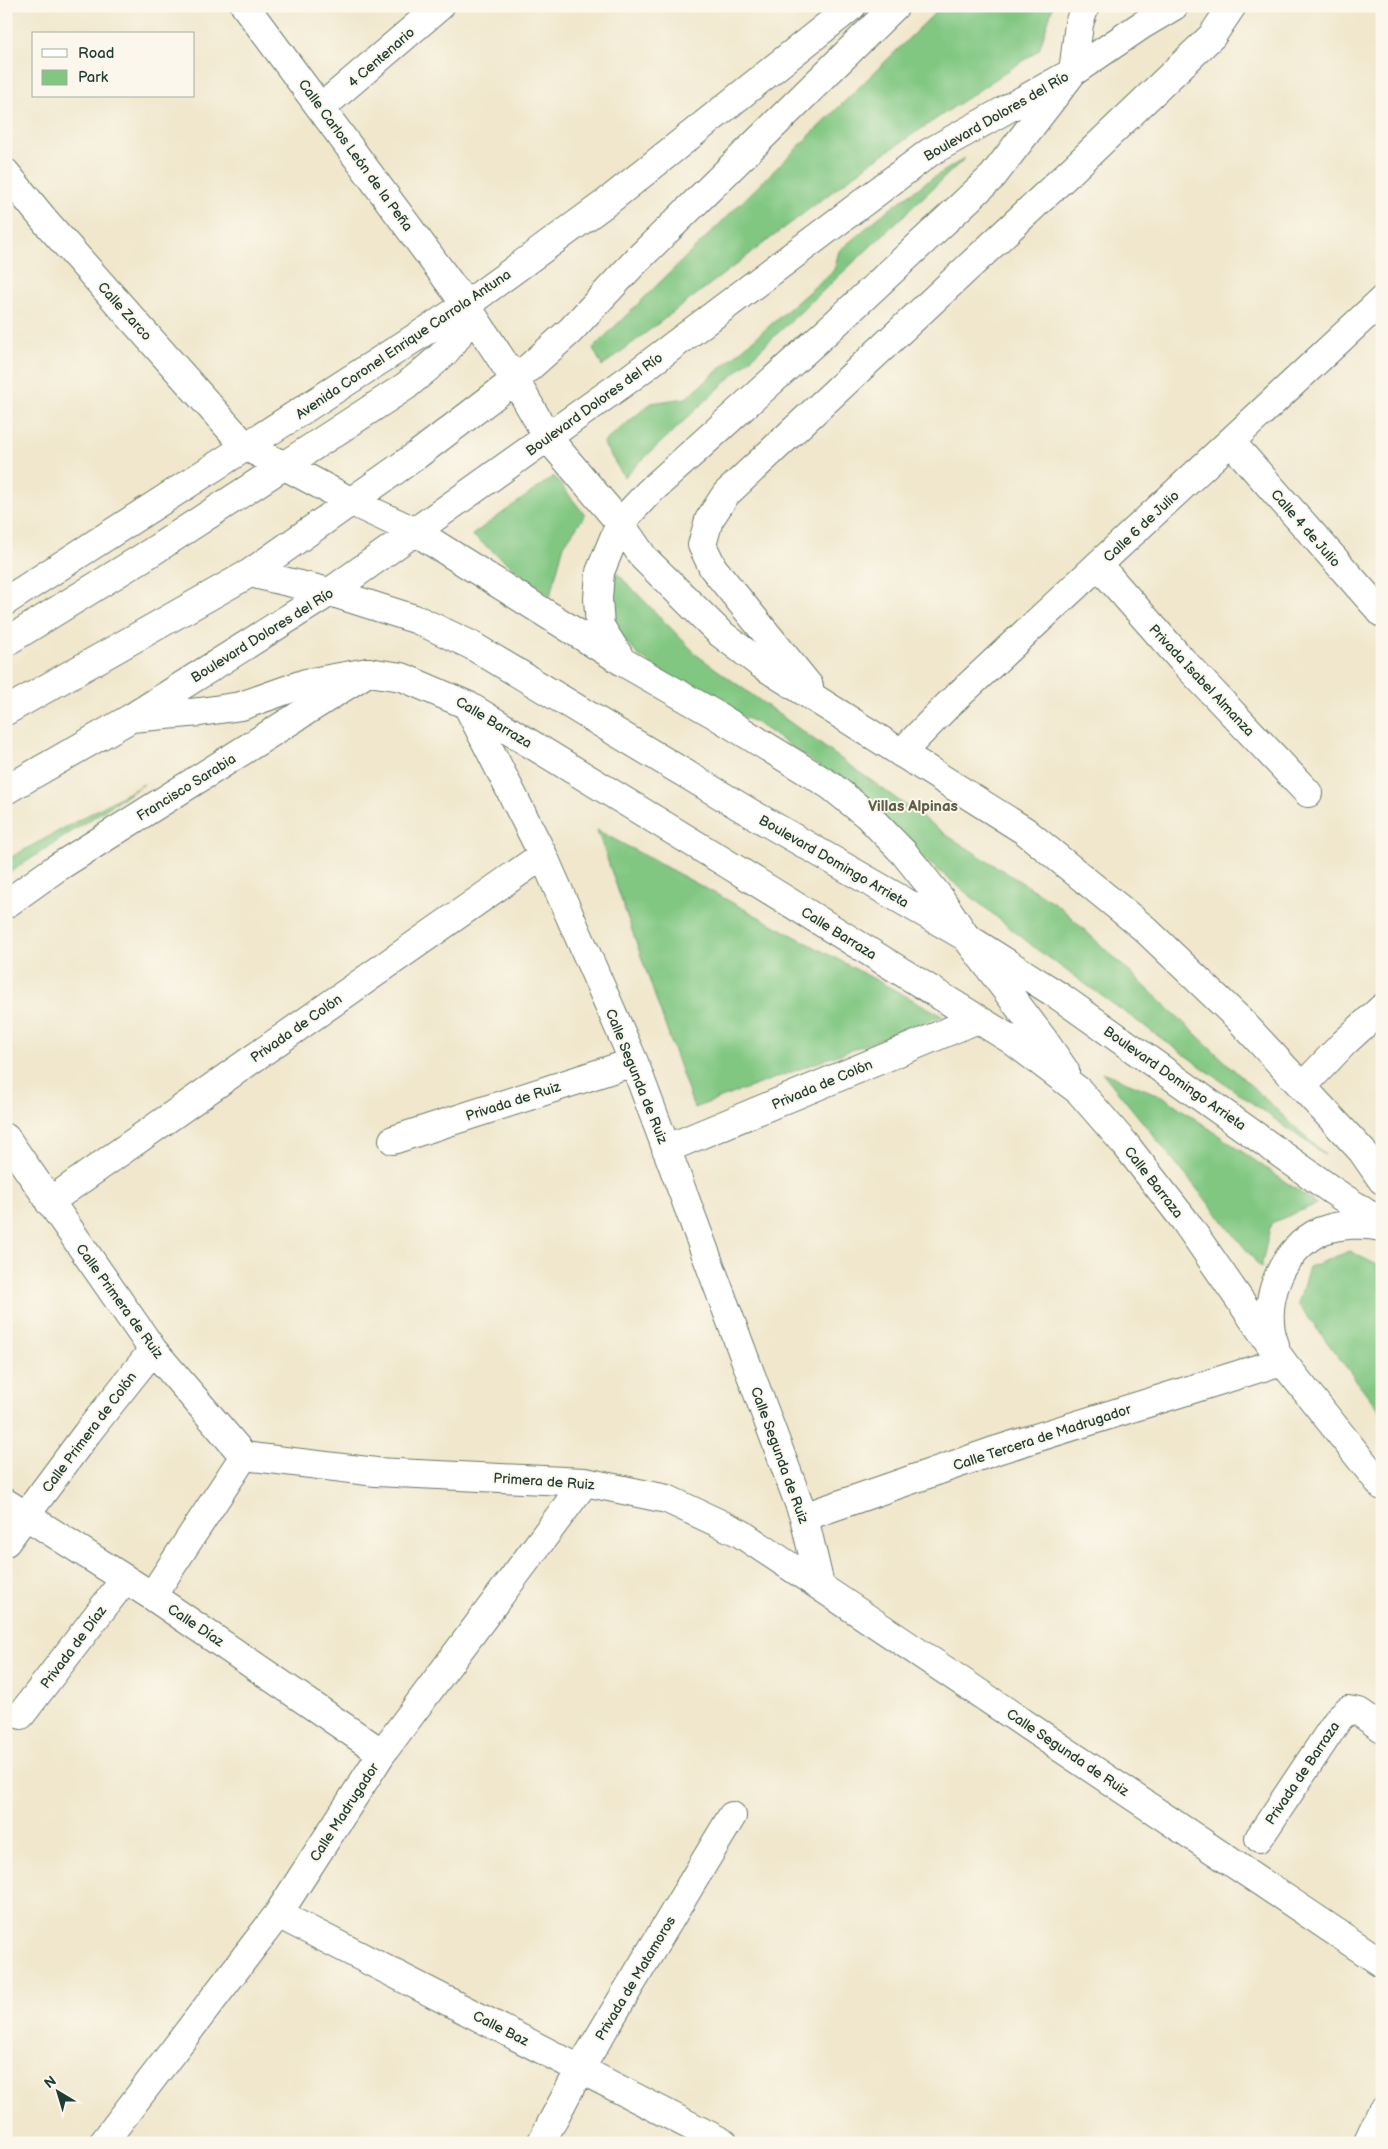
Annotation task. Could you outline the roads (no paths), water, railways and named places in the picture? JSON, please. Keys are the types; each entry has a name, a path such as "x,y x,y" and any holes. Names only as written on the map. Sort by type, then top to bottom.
{"street":[{"name":"Calle Carlos León de la Peña","path":"245,6 466,305 515,380 548,438 620,523 644,558 720,633 762,665 1025,831 1145,929 1239,1019 1362,1152 1382,1180"},
{"name":"4 Centenario","path":"322,108 440,6"},
{"name":"Avenida Coronel Enrique Carrola Antuna","path":"6,601 466,305 607,202 852,6"},
{"path":"6,711 250,573 352,502 515,380 570,331 635,262 895,6"},
{"path":"623,662 600,626 598,600 600,572 620,523 648,493 836,323 993,176 1073,72 1079,24 1085,6"},
{"name":"Boulevard Dolores del Río","path":"6,790 131,718 330,592 548,438 737,299 930,152 1073,72 1142,24 1174,6"},
{"path":"824,704 712,568 702,545 709,520 726,494 1063,179 1212,36 1232,6"},
{"name":"Calle Zarco","path":"6,173 46,222 246,447"},
{"path":"6,642 286,466 406,386 432,364 453,342 463,326 466,305"},
{"name":"Calle 6 de Julio","path":"901,752 947,706 1231,442 1379,310"},
{"name":"Calle 4 de Julio","path":"1231,442 1382,613"},
{"path":"246,447 286,466 352,502 416,532 623,662 714,714 831,786 867,815 904,853 940,898 966,936 1043,1038 1079,1091"},
{"name":"Privada Isabel Almanza","path":"1099,566 1181,659 1308,793"},
{"name":"Boulevard Domingo Arrieta","path":"250,573 330,592 418,620 471,645 758,817 966,936 1059,996 1333,1191 1382,1220"},
{"name":"Calle Barraza","path":"131,718 200,712 241,706 306,683 368,672 402,677 468,705 1010,1038 1079,1091 1125,1144 1186,1221 1282,1361 1382,1486"},
{"name":"Francisco Sarabia","path":"6,904 56,869 368,672"},
{"name":"Calle Segunda de Ruiz","path":"468,705 543,855 634,1062 804,1517 820,1585 1382,1963"},
{"name":"Privada de Colón","path":"49,1202 543,855"},
{"path":"1302,1087 1344,1042 1382,1008"},
{"name":"Privada de Colón","path":"666,1149 978,1019"},
{"name":"Privada de Ruiz","path":"392,1140 634,1062"},
{"name":"Calle Primera de Ruiz","path":"6,1138 152,1350 244,1456"},
{"path":"1282,1361 1270,1333 1270,1303 1279,1274 1297,1249 1321,1231 1346,1225 1371,1224 1382,1227"},
{"name":"Calle Primera de Colón","path":"6,1542 16,1509 86,1433 152,1350"},
{"name":"Calle Tercera de Madrugador","path":"804,1517 998,1450 1282,1361"},
{"path":"152,1596 244,1456"},
{"name":"Primera de Ruiz","path":"244,1456 376,1472 585,1482 666,1499 740,1533 820,1585"},
{"name":"Calle Madrugador","path":"103,2143 278,1914 382,1753 585,1482"},
{"name":"Calle Díaz","path":"16,1509 152,1596 382,1753"},
{"name":"Privada de Díaz","path":"21,1715 125,1579"},
{"name":"Privada de Barraza","path":"1259,1838 1339,1718 1348,1710 1359,1712 1382,1728"},
{"name":"Privada de Matamoros","path":"542,2143 580,2069 732,1816"},
{"name":"Calle Baz","path":"278,1914 724,2143"},
{"path":"1371,2141 1382,2111"}],"district":[{"name":"Villas Alpinas","path":"913,806"}]}
